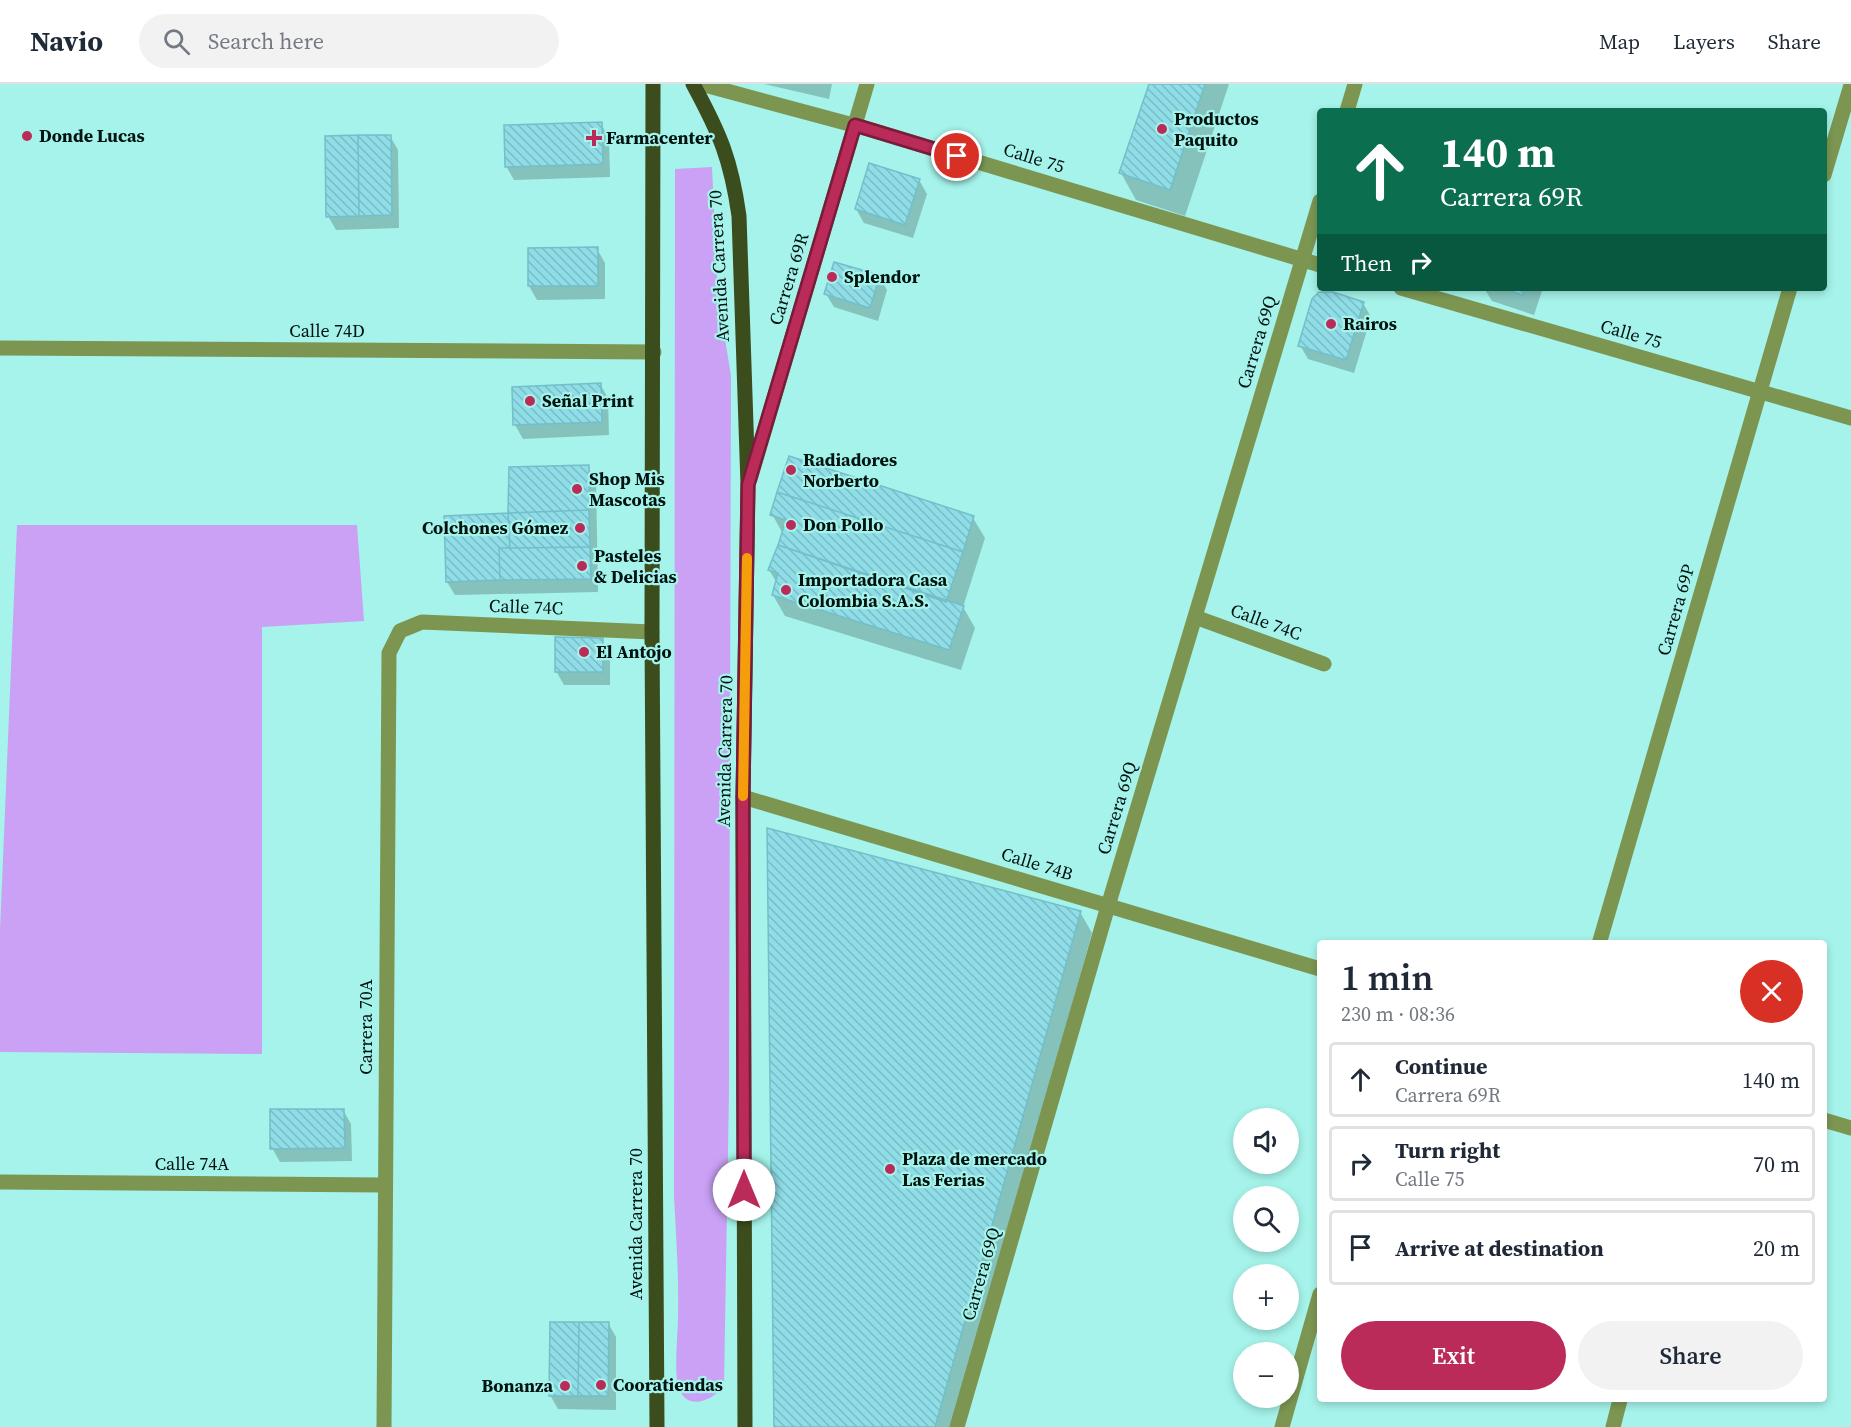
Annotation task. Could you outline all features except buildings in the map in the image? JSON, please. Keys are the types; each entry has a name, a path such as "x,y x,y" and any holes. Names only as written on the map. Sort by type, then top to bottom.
{"main road":[{"name":"Avenida Carrera 70","path":"653,84 652,632 657,1427"},
{"name":"Avenida Carrera 70","path":"693,84 716,124 733,174 739,216 748,485 743,796 745,1427"}],"street":[{"name":"Calle 75","path":"701,84 855,125 1317,264"},
{"name":"Carrera 69R","path":"748,485 867,84"},
{"path":"1348,108 1355,84"},
{"path":"1827,165 1851,86"},
{"name":"Carrera 69Q","path":"957,1427 1108,906 1317,211"},
{"name":"Calle 75","path":"1411,291 1851,418"},
{"name":"Carrera 69P","path":"1600,940 1789,291"},
{"name":"Calle 74D","path":"0,348 654,351"},
{"name":"Calle 74C","path":"1195,616 1324,664"},
{"name":"Calle 74C","path":"400,630 422,622 652,632"},
{"name":"Carrera 70A","path":"384,1427 389,652 400,630"},
{"name":"Calle 74B","path":"743,796 1317,968"},
{"path":"1827,1121 1851,1128"},
{"name":"Calle 74A","path":"0,1182 384,1185"},
{"path":"1282,1427 1317,1304"},
{"path":"1613,1427 1619,1402"}],"shaded area":[{"path":"712,167 718,296 731,376 729,1091 724,1386 719,1392 699,1402 686,1399 681,1393 676,1371 678,1286 674,1196 675,169"},
{"path":"17,525 357,525 364,621 262,627 262,1054 0,1052 0,930"}],"slow traffic":[{"path":"743,796 747,558"}],"place":[{"name":"Productos Paquito","path":"1162,129"},
{"name":"Donde Lucas","path":"27,136"},
{"name":"Farmacenter","path":"594,138"},
{"name":"Splendor","path":"832,277"},
{"name":"Rairos","path":"1331,324"},
{"name":"Señal Print","path":"530,401"},
{"name":"Radiadores Norberto","path":"791,470"},
{"name":"Shop Mis Mascotas","path":"577,489"},
{"name":"Don Pollo","path":"791,525"},
{"name":"Colchones Gómez","path":"580,528"},
{"name":"Pasteles & Delicias","path":"582,566"},
{"name":"Importadora Casa Colombia S.A.S.","path":"786,590"},
{"name":"El Antojo","path":"584,652"},
{"name":"Plaza de mercado Las Ferias","path":"890,1169"},
{"name":"Cooratiendas","path":"601,1385"},
{"name":"Bonanza","path":"565,1386"}],"route":[{"path":"744,1190 743,796 748,485 855,125 957,156"}]}
